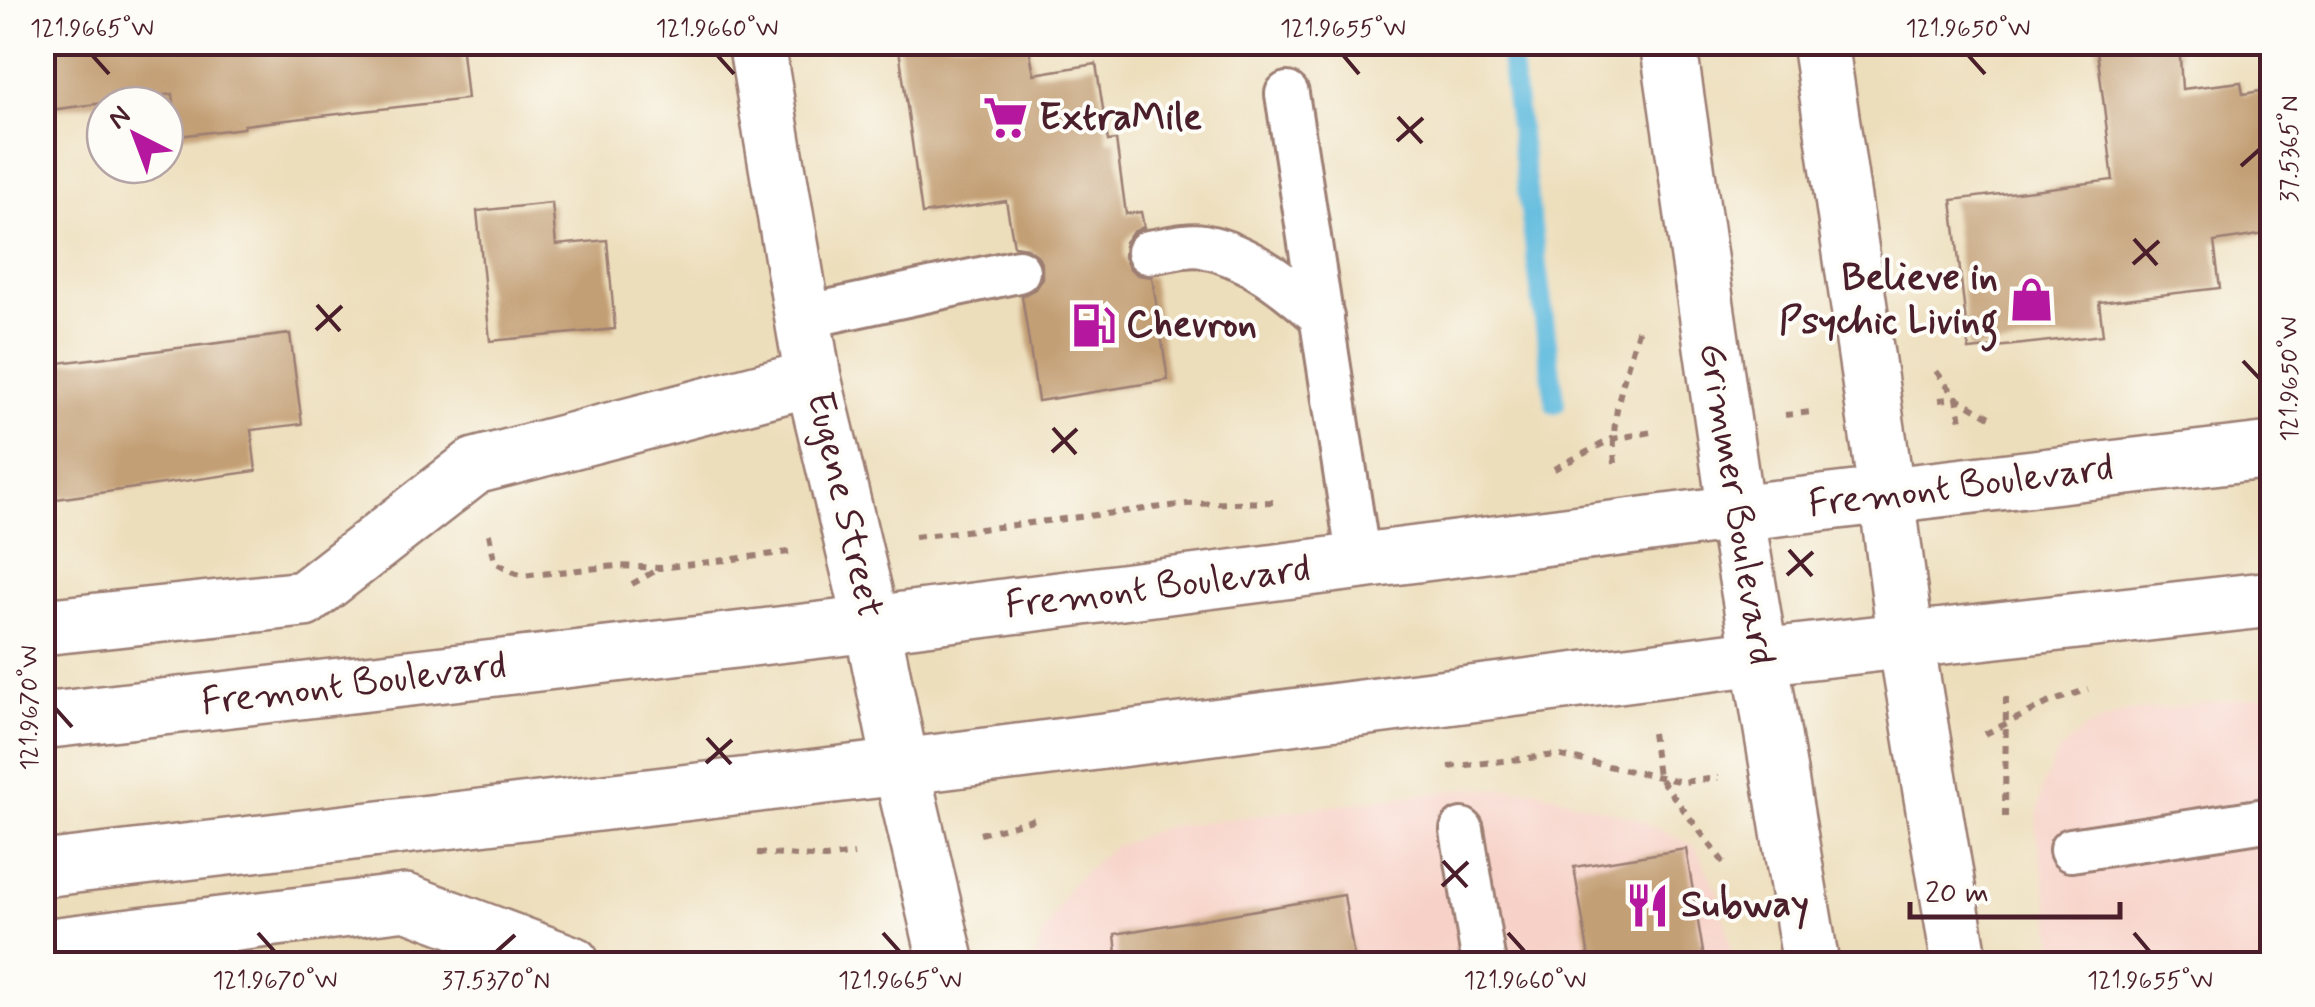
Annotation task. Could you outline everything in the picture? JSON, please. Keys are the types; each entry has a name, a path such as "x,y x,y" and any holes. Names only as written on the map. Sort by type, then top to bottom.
{"main road":[{"name":"Eugene Street","path":"756,42 813,378 872,624 942,964"},
{"name":"Grimmer Boulevard","path":"1668,42 1736,513 1811,964"},
{"path":"1820,42 1906,642 1960,964"},
{"path":"42,627 304,599 475,466 813,378"},
{"name":"Fremont Boulevard","path":"42,722 872,624 1736,513 2272,450"},
{"path":"42,868 901,767 1759,657 2272,599"},
{"path":"42,946 406,902 572,964"}],"lane":[{"path":"1288,94 1359,562"},
{"path":"1148,252 1200,245 1240,259 1284,284 1322,317"},
{"path":"804,318 1018,270"},
{"path":"2071,850 2272,818"},
{"path":"1462,830 1484,964"}],"path":[{"path":"475,466 495,562 522,576 617,566 662,568"},
{"path":"1925,752 1960,748 2048,703 2098,685"},
{"path":"1442,768 1556,755 1683,782 1778,772"},
{"path":"750,853 826,858 960,840 1049,816"}],"shaded area":[{"path":"2272,695 2272,964 2058,964 2036,828 2041,791 2056,755 2084,729 2123,713"},
{"path":"1469,788 1534,789 1634,818 1695,846 1718,892 1735,964 1034,964 1044,932 1071,884 1111,848 1164,827"}],"building":[{"path":"42,42 461,42 467,99 185,135 185,85 85,85 85,105 42,111"},
{"path":"898,42 1028,42 1034,74 1096,64 1108,141 1116,140 1126,214 1141,212 1144,227 1125,242 1124,257 1138,275 1152,277 1168,380 1038,401 1022,296 1035,289 1042,278 1042,265 1027,248 1014,246 1006,201 922,214"},
{"path":"2096,42 2179,42 2182,89 2241,82 2243,94 2266,90 2272,142 2272,233 2214,242 2220,288 2099,302 2103,335 1969,350 1952,200 2113,180"},
{"path":"552,203 556,245 607,240 615,329 490,341 477,211"},
{"path":"290,334 302,424 251,430 256,471 42,501 42,365"},
{"path":"1686,849 1705,964 1590,964 1574,867"},
{"path":"1344,895 1355,964 1118,964 1115,934"}],"waterway":[{"path":"1508,42 1555,404"}],"place":[{"name":"ExtraMile","path":"1006,118"},
{"name":"Believe in Psychic Living","path":"2031,300"},
{"name":"Chevron","path":"1093,325"},
{"name":"Subway","path":"1648,905"}]}
